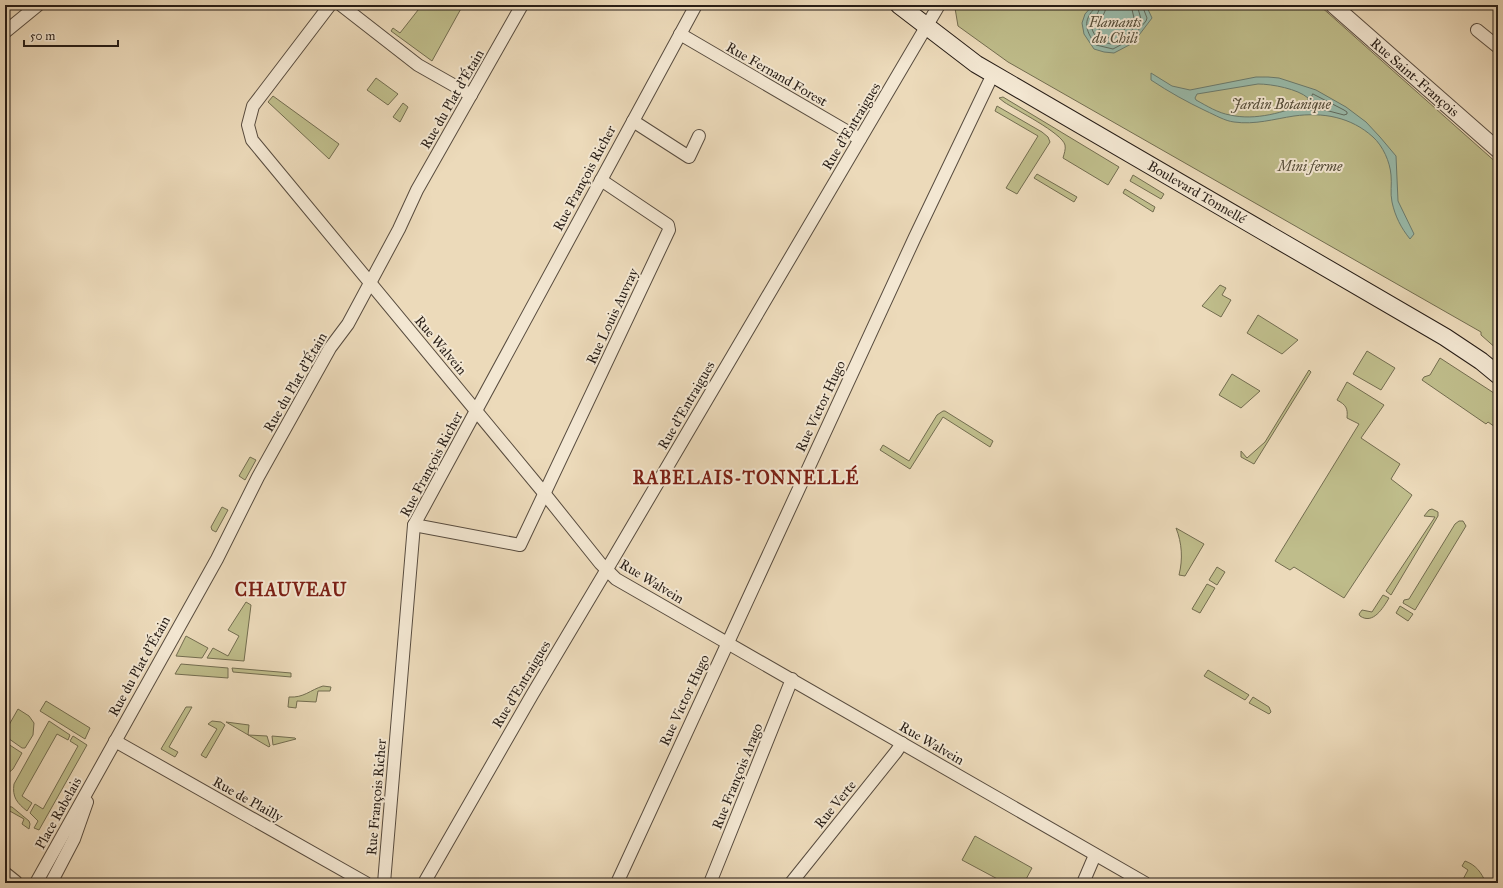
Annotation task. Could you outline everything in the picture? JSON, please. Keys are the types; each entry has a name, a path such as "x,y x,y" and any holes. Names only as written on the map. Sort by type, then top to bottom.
{"main road":[{"name":"Boulevard Tonnellé","path":"899,5 923,32 1438,333 1481,361 1498,375"}],"street":[{"path":"5,32 38,5"},
{"name":"Rue Walvein","path":"330,5 254,106 249,117 248,125 252,140 607,570 616,579 1145,883"},
{"path":"341,5 418,65 472,95"},
{"name":"Rue du Plat d'Étain","path":"96,776 217,559 258,477 330,348 348,324 399,229 417,190 522,5"},
{"name":"Rue François Richer","path":"384,883 414,525 696,5"},
{"name":"Rue d'Entraigues","path":"424,883 532,695 939,5"},
{"name":"Rue Saint-François","path":"1333,5 1498,150"},
{"path":"1477,30 1498,47"},
{"name":"Rue Fernand Forest","path":"680,34 860,139"},
{"name":"Rue Victor Hugo","path":"617,883 912,243 993,74"},
{"name":"Rue François Richer","path":"632,121 689,157 699,136"},
{"name":"Rue Louis Auvray","path":"414,525 520,545 669,230 668,225 601,180"},
{"name":"Rue François Arago","path":"710,883 792,680"},
{"name":"Rue de Plailly","path":"115,741 366,883"},
{"name":"Rue Verte","path":"790,883 902,743"},
{"name":"Place Rabelais","path":"36,883 96,776"},
{"name":"Place Rabelais","path":"51,883 74,839 96,776"},
{"path":"63,833 74,839"},
{"path":"1083,883 1095,855"},
{"path":"5,875 15,883"}],"green space":[{"path":"422,5 463,5 432,61 391,31 393,28 400,33"},
{"name":"Jardin Botanique","path":"957,5 1319,5 1498,164 1498,350 1481,335 1481,332 1008,62 958,26 955,8"},
{"path":"376,78 398,94 388,105 367,90"},
{"path":"273,96 339,144 329,159 268,102"},
{"path":"1003,97 1119,167 1108,185 1063,158 1065,145 1062,140 1048,128 999,98"},
{"path":"403,103 408,107 400,122 393,117"},
{"path":"997,106 1042,132 1048,137 1050,142 1017,194 1006,188 1038,136 995,111"},
{"path":"1037,174 1077,197 1074,202 1034,178"},
{"path":"1133,175 1164,194 1161,199 1130,181"},
{"path":"1125,189 1155,207 1153,212 1123,193"},
{"path":"1220,285 1226,288 1222,295 1231,300 1221,317 1202,306"},
{"path":"1258,315 1298,340 1282,354 1247,333"},
{"path":"1367,351 1395,368 1381,390 1353,374"},
{"path":"1440,358 1497,395 1498,429 1488,422 1486,424 1422,380 1424,377 1430,375"},
{"path":"1309,370 1311,372 1254,464 1241,457 1241,451 1247,458 1265,442"},
{"path":"1232,374 1260,391 1241,408 1219,395"},
{"path":"1347,382 1384,405 1361,438 1400,464 1391,479 1412,495 1344,598 1294,567 1290,570 1275,561 1359,424 1347,418 1346,407 1337,400"},
{"path":"943,411 993,441 990,447 943,417 910,469 880,450 883,445 909,461 937,415"},
{"path":"250,457 256,460 245,480 239,476"},
{"path":"222,507 228,510 216,532 212,530 211,527"},
{"path":"1432,509 1438,512 1438,516 1391,595 1386,591 1435,517 1424,516 1429,510"},
{"path":"1459,521 1463,521 1466,526 1415,610 1403,603 1404,600 1409,599 1455,524"},
{"path":"1176,528 1204,544 1185,576 1179,575 1181,551 1180,539"},
{"path":"1217,567 1225,572 1217,585 1209,580"},
{"path":"1207,584 1215,588 1200,613 1192,609"},
{"path":"1383,595 1389,598 1377,614 1369,618 1360,616 1359,614 1362,610 1372,612"},
{"path":"246,602 251,605 244,661 207,658 213,648 228,656 239,636 228,630"},
{"path":"1400,606 1413,614 1408,621 1396,613"},
{"path":"186,636 208,648 202,658 176,656"},
{"path":"181,664 228,668 228,678 175,674"},
{"path":"232,668 291,673 291,677 233,672"},
{"path":"1208,670 1249,695 1245,700 1204,676"},
{"path":"323,686 331,687 330,691 318,691 316,702 297,701 296,708 288,707 289,697 303,695"},
{"path":"1253,697 1269,707 1271,712 1269,714 1249,703"},
{"path":"46,701 90,728 85,739 40,711"},
{"path":"186,707 192,707 169,747 178,752 175,757 161,749"},
{"path":"18,709 29,716 34,723 33,735 25,748 22,748 5,736 5,732"},
{"path":"49,721 70,735 68,740 57,734 22,796 32,803 27,811 16,799 14,784"},
{"path":"212,721 221,722 225,725 206,758 201,755 217,729 208,724"},
{"path":"226,722 249,725 248,735"},
{"path":"248,735 267,736 270,746 269,747"},
{"path":"73,736 87,745 39,830 34,828 38,821 30,813 35,804 43,809 78,746 70,741"},
{"path":"272,736 295,738 296,739 273,745"},
{"path":"5,742 22,753 13,769 5,776"},
{"path":"5,806 12,807 29,821 29,829 22,824 24,819 8,810 5,810"},
{"path":"975,836 1032,868 1024,883 1005,883 962,860"},
{"path":"1465,861 1478,869 1486,883 1461,883 1468,870 1462,866"}],"water":[{"path":"1093,5 1146,5 1152,18 1133,43 1114,53 1104,52 1094,49 1084,34 1082,23 1085,14"},
{"path":"1151,73 1172,86 1190,90 1256,77 1279,78 1316,90 1346,107 1366,122 1396,156 1398,201 1414,234 1410,239 1401,226 1395,212 1391,199 1391,178 1388,160 1377,141 1364,130 1346,121 1315,115 1294,116 1257,122 1242,123 1231,121 1220,118 1192,104 1151,80","holes":["1264,84 1298,92 1308,98 1308,103 1270,115 1240,117 1217,111 1196,100 1195,98 1197,94"]}],"district":[{"name":"RABELAIS-TONNELLÉ","path":"746,478"},
{"name":"CHAUVEAU","path":"291,590"}],"park label":[{"name":"Flamants du Chili","path":"1115,30"},
{"name":"Mini ferme","path":"1310,166"}]}
